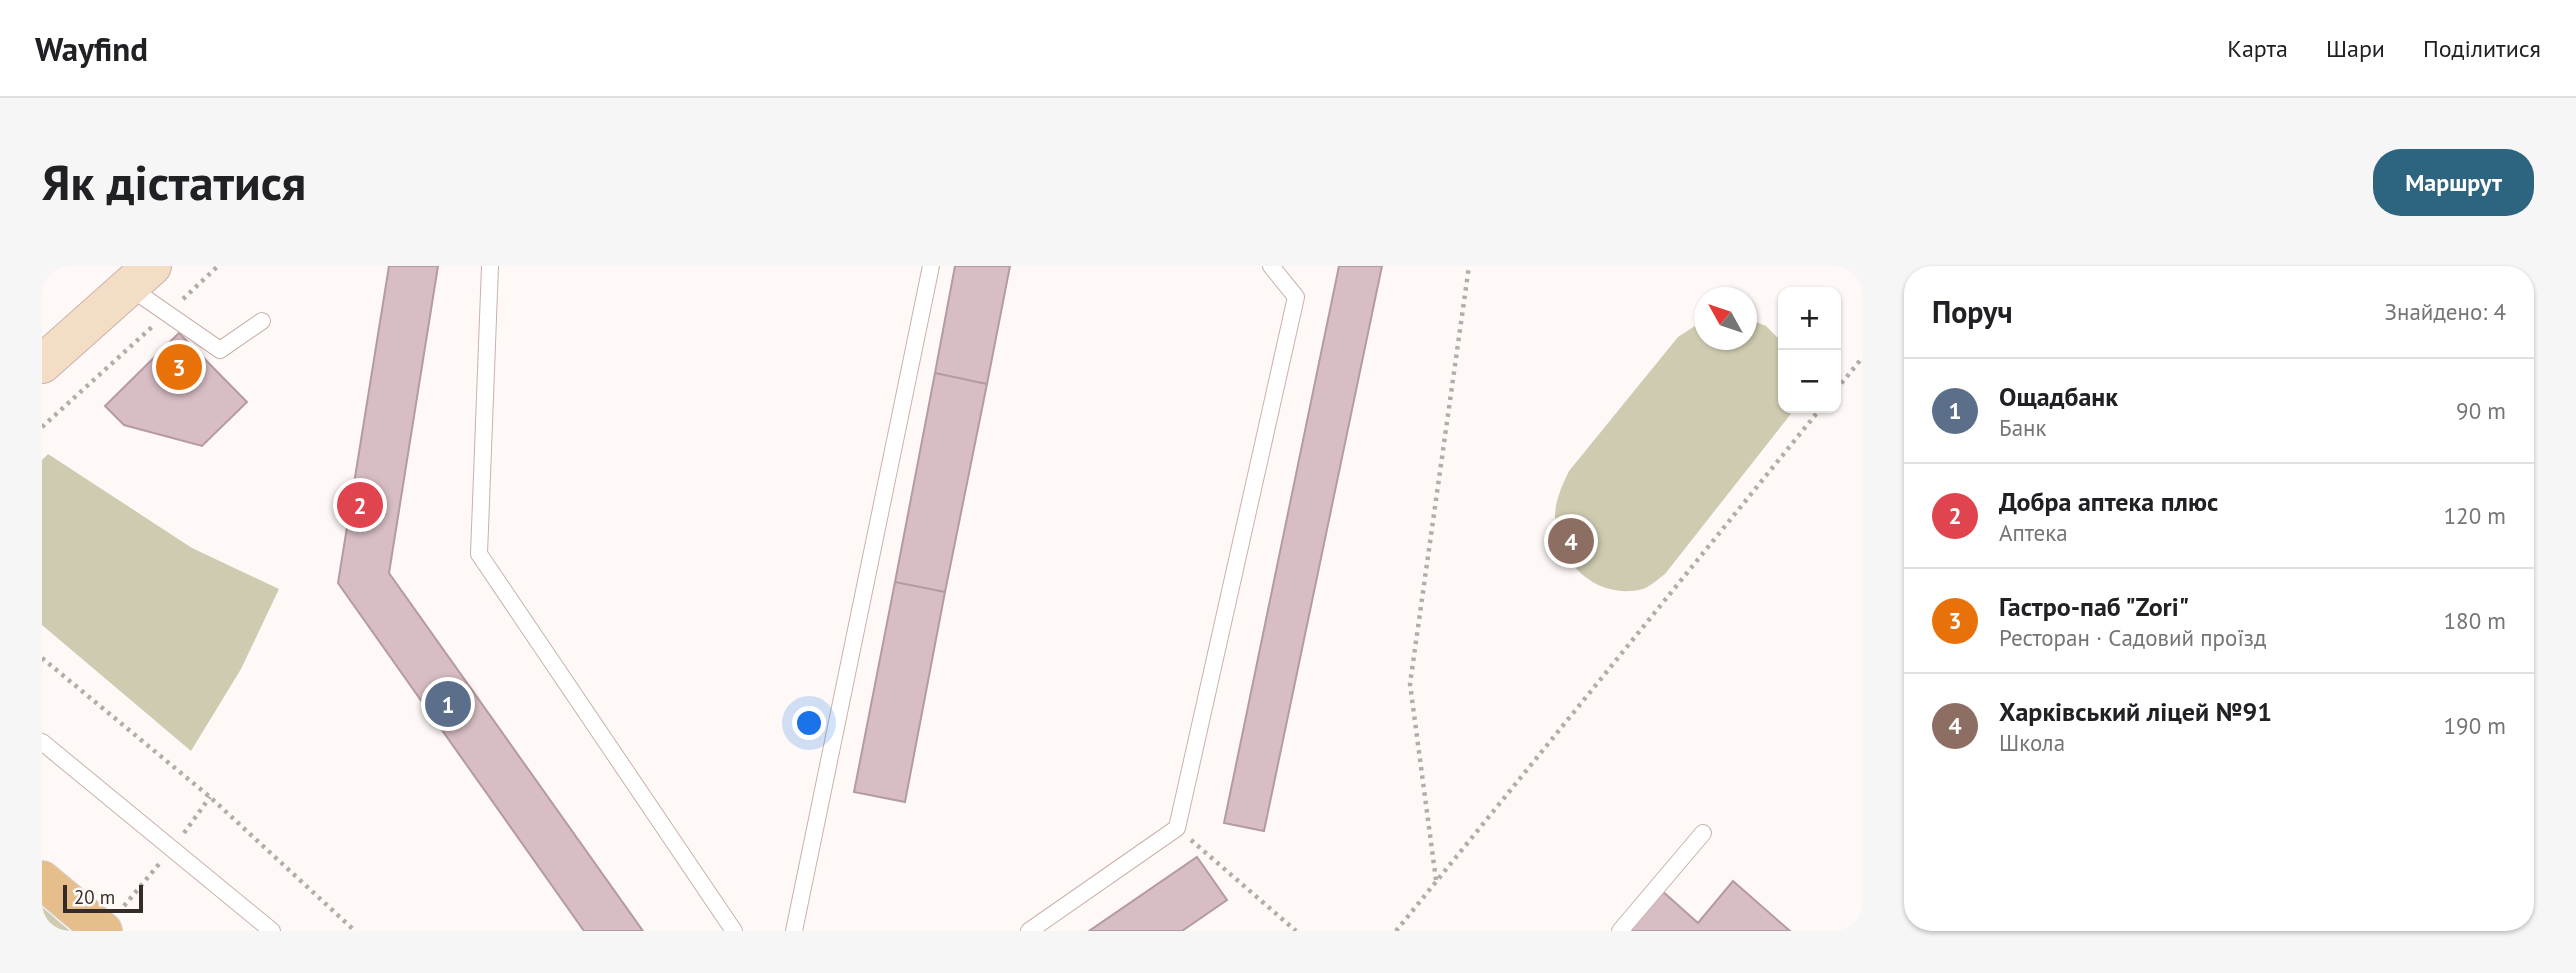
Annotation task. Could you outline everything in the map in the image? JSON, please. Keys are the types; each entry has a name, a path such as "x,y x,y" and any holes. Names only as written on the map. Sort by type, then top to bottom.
{"main road":[{"path":"42,880 103,931"}],"street":[{"path":"42,364 140,276"}],"lane":[{"path":"490,266 480,554 734,931"},
{"path":"794,931 931,266"},
{"path":"1029,931 1177,828 1296,297 1271,266"},
{"path":"140,276 167,313 220,350 262,321"},
{"path":"42,742 272,931"},
{"path":"1620,931 1703,833"}],"path":[{"path":"42,427 218,266"},
{"path":"1436,881 1410,684 1469,266"},
{"path":"1841,384 1862,358"},
{"path":"1396,931 1817,413"},
{"path":"42,658 210,797 355,931"},
{"path":"1177,828 1296,931"}],"shaded area":[{"path":"1757,322 1766,326 1778,338 1778,413 1791,413 1665,574 1643,589 1610,589 1582,574 1571,563 1563,549 1557,534 1555,517 1559,493 1569,471 1678,337 1694,327 1694,350 1757,350"},
{"path":"48,454 192,548 279,589 241,669 191,751 42,625 42,460"},
{"path":"42,907 70,931 50,931 42,925"}],"building":[{"path":"389,266 438,266 389,573 643,931 584,931 338,583"},
{"path":"955,266 1010,266 987,384 935,373"},
{"path":"1339,266 1382,266 1264,831 1224,823"},
{"path":"179,333 247,402 202,446 124,425 105,406"},
{"path":"935,373 987,384 945,592 895,582"},
{"path":"895,582 945,592 905,802 854,792"},
{"path":"1197,857 1227,900 1182,931 1089,931"},
{"path":"1733,881 1790,931 1627,931 1661,890 1698,923"}],"place":[{"name":"Гастро-паб \"Zori\"","path":"179,367"},
{"name":"Добра аптека плюс","path":"360,505"},
{"name":"Харківський ліцей №91","path":"1571,541"},
{"name":"Ощадбанк","path":"448,704"}]}
